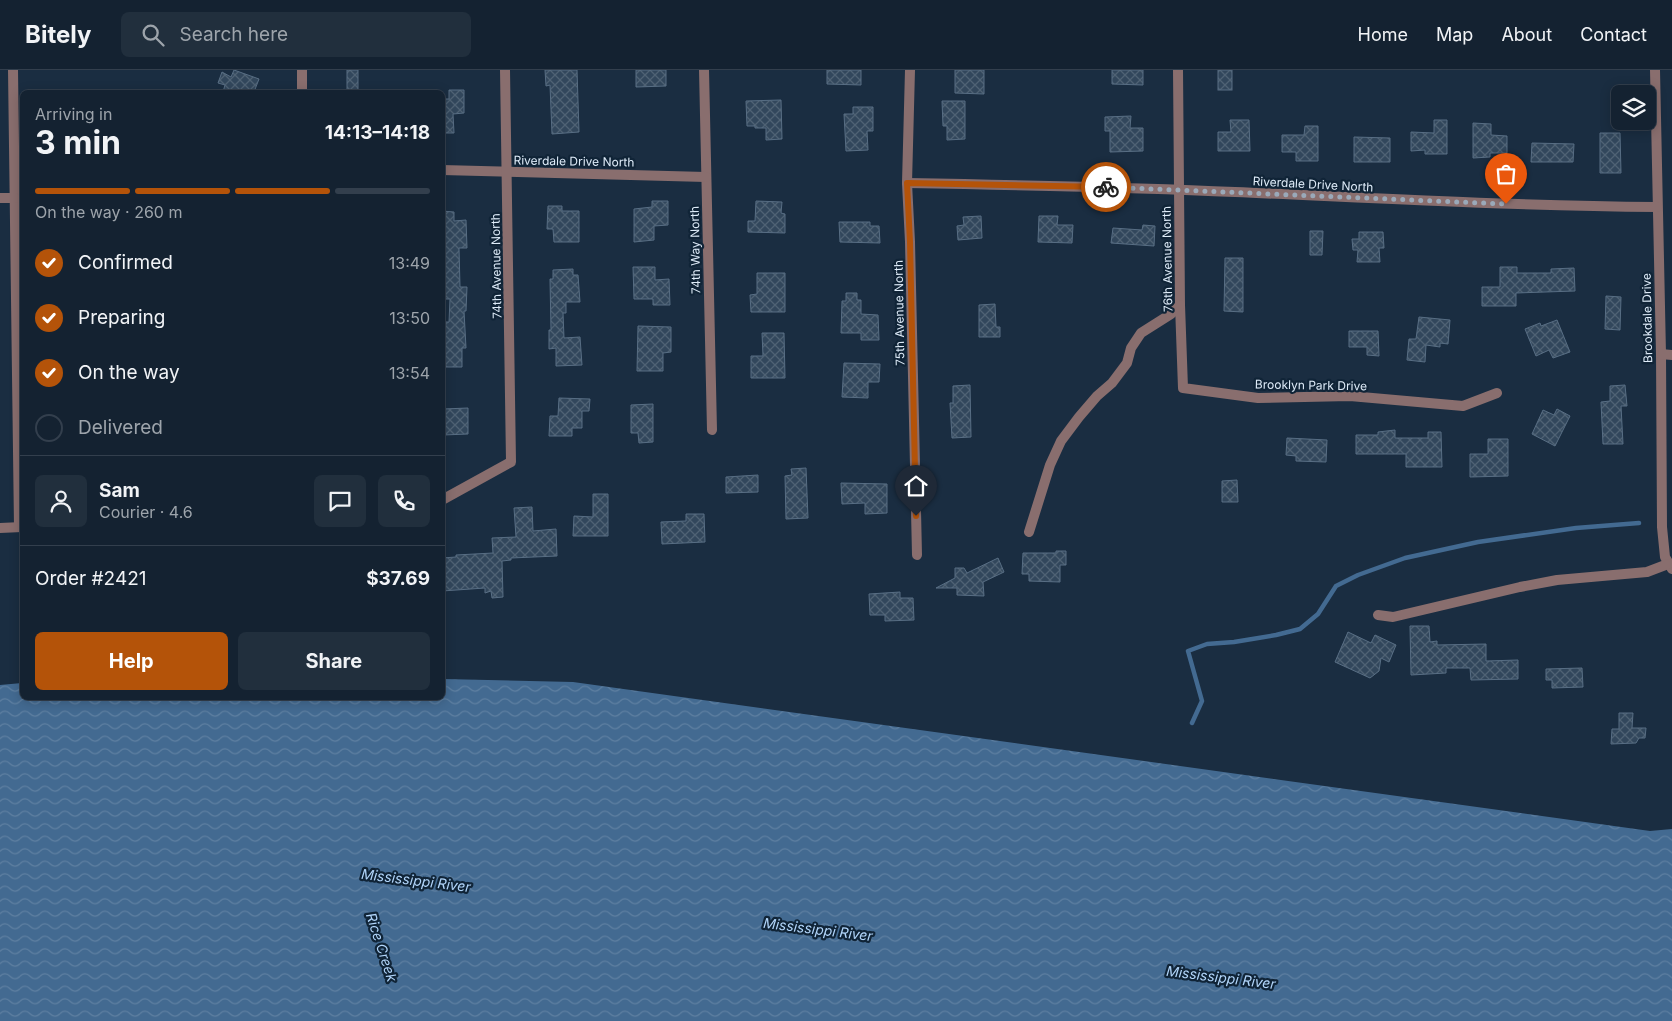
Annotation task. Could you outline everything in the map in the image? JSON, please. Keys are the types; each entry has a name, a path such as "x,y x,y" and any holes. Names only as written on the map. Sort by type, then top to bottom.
{"street":[{"path":"13,70 20,472"},
{"path":"302,70 302,90"},
{"name":"74th Avenue North","path":"445,498 511,462 505,70"},
{"name":"74th Way North","path":"704,70 712,430"},
{"name":"75th Avenue North","path":"910,70 907,183 910,242 916,555"},
{"name":"76th Avenue North","path":"1178,70 1180,305 1183,388"},
{"name":"Brookdale Drive","path":"1656,70 1662,527 1663,545 1670,566"},
{"name":"Riverdale Drive North","path":"445,170 706,177"},
{"name":"Riverdale Drive North","path":"907,183 1058,185 1581,207 1657,207"},
{"path":"0,198 15,198"},
{"path":"1028,532 1050,464 1061,442 1078,417 1097,396 1112,384 1127,363 1131,348 1140,333 1171,314 1180,305"},
{"path":"1661,354 1672,355"},
{"name":"Brooklyn Park Drive","path":"1183,388 1258,398 1350,396 1463,406 1497,393"},
{"path":"0,528 20,527"},
{"path":"1378,615 1393,617 1557,580 1647,572 1670,566"}],"water":[{"path":"445,679 573,682 1650,831 1672,829 1672,1021 0,1021 0,685 20,683 20,700 445,700"}],"building":[{"path":"234,70 259,79 255,90 224,90 225,85 218,83 222,72 231,77"},
{"path":"347,70 358,70 358,90 347,90"},
{"path":"545,70 577,70 579,132 552,134 550,85 546,86"},
{"path":"636,70 666,70 666,86 636,87"},
{"path":"827,70 861,70 861,85 827,84"},
{"path":"955,70 984,70 984,94 955,93"},
{"path":"1112,70 1143,70 1143,85 1112,84"},
{"path":"1218,70 1232,70 1232,90 1218,90"},
{"path":"449,90 464,90 464,113 453,114 454,133 445,133 445,99 449,99"},
{"path":"781,100 782,139 766,140 766,128 747,126 746,101"},
{"path":"942,101 965,101 965,139 947,140 947,126 943,126"},
{"path":"853,107 873,107 873,131 867,131 868,150 846,151 844,114 853,114"},
{"path":"1131,116 1130,128 1143,128 1143,151 1110,152 1110,131 1105,131 1105,117"},
{"path":"1230,120 1249,120 1250,151 1218,151 1218,132 1231,132"},
{"path":"1434,120 1447,120 1447,154 1425,154 1425,150 1411,151 1411,132 1434,133"},
{"path":"1473,123 1491,124 1491,135 1507,136 1507,153 1490,153 1490,157 1473,158"},
{"path":"1305,126 1318,126 1318,161 1296,161 1296,152 1282,152 1282,135 1304,135"},
{"path":"1600,133 1620,133 1621,173 1600,173"},
{"path":"1354,137 1390,138 1390,162 1354,162"},
{"path":"1532,143 1574,144 1573,162 1531,162"},
{"path":"652,201 668,201 668,225 654,226 654,240 634,242 634,209 652,207"},
{"path":"756,201 782,202 781,213 785,214 785,233 748,232 748,221 755,221"},
{"path":"548,206 562,206 562,211 579,211 579,242 554,242 553,229 547,229"},
{"path":"445,211 454,212 454,221 466,220 467,248 459,248 460,287 467,287 466,311 464,311 466,348 462,348 462,367 445,367 445,322 449,322 450,299 445,299"},
{"path":"981,216 982,238 958,240 957,226 964,225 963,217"},
{"path":"1039,216 1058,216 1057,225 1073,225 1072,243 1038,242"},
{"path":"839,222 870,222 870,226 879,226 880,243 840,242"},
{"path":"1143,225 1155,226 1154,246 1111,243 1113,228 1142,230"},
{"path":"1310,231 1323,231 1322,255 1310,255"},
{"path":"1359,232 1383,232 1384,248 1379,248 1380,262 1357,262 1358,250 1353,250 1352,239 1359,239"},
{"path":"1225,258 1243,258 1243,312 1224,311"},
{"path":"633,267 655,267 655,280 669,279 670,305 653,305 653,299 634,299"},
{"path":"1500,267 1517,267 1517,273 1551,273 1551,269 1574,268 1575,291 1516,293 1516,306 1482,306 1482,287 1500,287"},
{"path":"573,269 573,275 578,275 580,302 566,302 566,313 563,313 564,338 580,337 582,365 556,366 556,348 549,349 549,330 551,330 550,279 553,279 553,270"},
{"path":"757,273 785,273 785,312 751,312 750,295 757,294"},
{"path":"846,293 857,293 857,300 861,300 861,314 878,315 879,340 861,340 861,333 841,333 842,301 846,301"},
{"path":"1606,296 1621,297 1620,330 1605,329"},
{"path":"995,304 996,327 1000,327 1000,337 979,337 979,305"},
{"path":"1419,317 1450,320 1448,344 1440,343 1440,347 1426,345 1425,362 1407,360 1409,339 1416,339"},
{"path":"1557,320 1570,352 1553,358 1549,350 1536,356 1525,329 1540,323 1541,326"},
{"path":"638,326 671,327 671,352 663,353 663,371 637,371"},
{"path":"1349,331 1378,331 1379,356 1367,355 1367,347 1349,347"},
{"path":"762,333 784,333 785,378 751,378 751,356 763,356"},
{"path":"844,363 880,364 879,382 868,382 868,398 842,397"},
{"path":"970,385 971,437 952,438 950,403 953,403 953,386"},
{"path":"1625,385 1627,406 1621,406 1623,444 1603,444 1601,402 1610,401 1610,386"},
{"path":"559,398 590,399 589,411 582,411 582,428 572,428 572,436 549,436 550,416 558,416"},
{"path":"653,404 653,442 639,443 638,433 631,433 631,405"},
{"path":"468,408 468,434 445,435 445,409"},
{"path":"1557,409 1570,416 1555,446 1532,434 1543,410 1554,415"},
{"path":"1395,430 1395,438 1428,438 1428,432 1441,432 1442,467 1406,467 1406,454 1356,454 1356,435 1378,435 1378,432"},
{"path":"1287,438 1327,440 1326,462 1296,461 1296,456 1286,455"},
{"path":"1488,439 1508,439 1508,476 1470,477 1470,454 1488,454"},
{"path":"806,468 808,518 786,519 785,476 792,475 791,469"},
{"path":"758,475 758,492 726,493 726,477"},
{"path":"1237,480 1238,502 1222,502 1222,481"},
{"path":"841,483 887,484 887,513 865,514 865,503 842,504"},
{"path":"593,494 608,494 608,536 573,536 574,516 593,517"},
{"path":"532,507 533,531 556,529 557,556 511,558 511,560 502,561 503,597 492,598 491,591 485,593 485,588 445,591 445,558 456,557 456,555 493,553 492,538 516,537 514,508"},
{"path":"686,514 704,514 705,542 662,544 661,522 686,521"},
{"path":"1056,551 1066,551 1066,565 1060,565 1060,582 1029,581 1029,574 1022,574 1023,553 1056,553"},
{"path":"998,558 1004,572 983,582 984,596 957,595 957,588 936,588 955,578 955,568 964,568 967,573"},
{"path":"900,592 900,598 913,598 914,620 885,621 885,615 870,615 869,594"},
{"path":"1410,626 1429,626 1430,642 1437,641 1437,645 1486,644 1486,661 1518,660 1518,679 1471,680 1470,668 1446,668 1446,673 1411,675"},
{"path":"1348,632 1371,643 1375,635 1396,645 1389,662 1381,658 1379,671 1370,678 1335,662"},
{"path":"1582,668 1583,687 1552,688 1552,680 1546,680 1546,669"},
{"path":"1619,713 1633,713 1632,728 1646,728 1645,738 1639,738 1636,743 1611,744 1612,729 1619,729"}],"waterway":[{"path":"1192,723 1202,701 1188,651 1207,644 1234,642 1300,629 1318,614 1336,586 1358,575 1405,558 1478,542 1576,528 1639,523"}],"way so far":[{"path":"1106,187 1506,204"}],"route":[{"path":"916,516 907,183 1106,187"}],"water label":[{"name":"Mississippi River","path":"416,880"},
{"name":"Mississippi River","path":"818,929"},
{"name":"Rice Creek","path":"382,947"},
{"name":"Mississippi River","path":"1221,977"}]}
